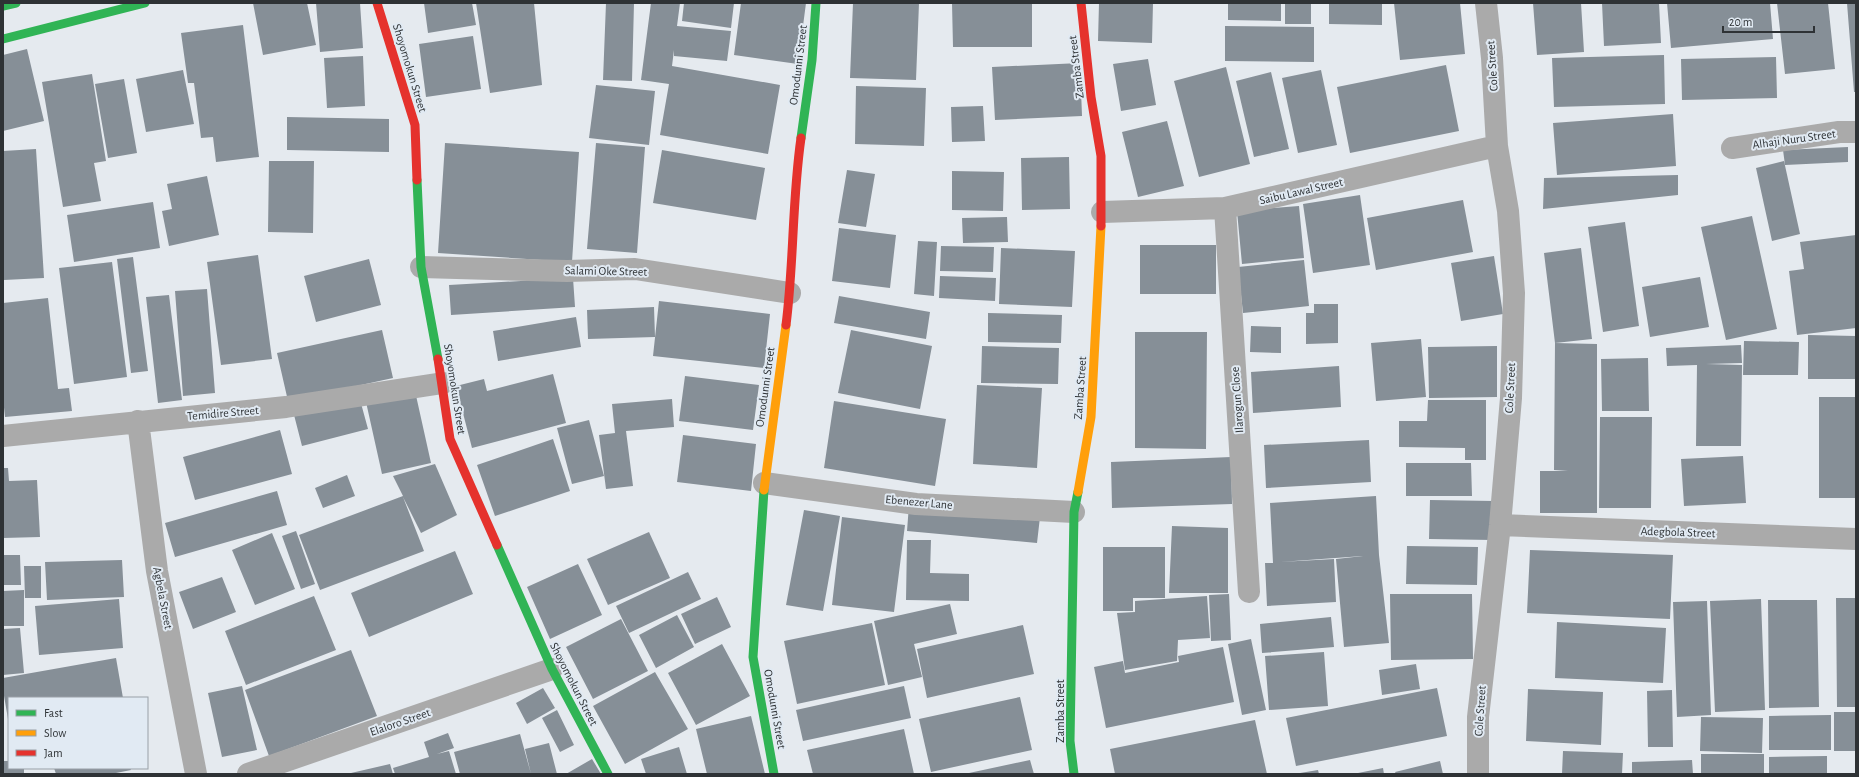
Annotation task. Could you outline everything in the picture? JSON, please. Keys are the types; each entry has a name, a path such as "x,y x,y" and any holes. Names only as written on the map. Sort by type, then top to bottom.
{"street":[{"path":"3,6 16,3"},
{"path":"3,39 145,3"},
{"name":"Shoyomokun Street","path":"377,3 415,124 421,267 443,383 450,440 552,669 608,774"},
{"name":"Omodunni Street","path":"774,774 753,657 764,483 790,293 796,173 812,60 816,3"},
{"name":"Zamba Street","path":"1074,774 1070,741 1074,512 1091,417 1102,212 1101,156 1091,97 1081,3"},
{"name":"Cole Street","path":"1478,774 1478,717 1500,525 1511,398 1514,293 1508,211 1497,146 1492,58 1486,3"},
{"name":"Alhaji Nuru Street","path":"1732,148 1839,132 1856,132"},
{"name":"Saibu Lawal Street","path":"1102,212 1225,208 1497,146"},
{"name":"Ilarogun Close","path":"1225,208 1249,592"},
{"name":"Salami Oke Street","path":"421,267 567,271 635,269 790,293"},
{"name":"Temidire Street","path":"3,436 286,407 443,383"},
{"name":"Agbela Street","path":"138,421 157,571 196,774"},
{"name":"Ebenezer Lane","path":"764,483 916,504 1074,512"},
{"name":"Adegbola Street","path":"1500,525 1856,539"},
{"name":"Elaloro Street","path":"248,774 552,669"}],"building":[{"path":"253,3 307,3 316,45 263,55"},
{"path":"316,3 360,3 363,48 320,52"},
{"path":"424,3 472,3 476,25 428,33"},
{"path":"476,3 534,3 542,85 490,93"},
{"path":"606,3 634,3 632,81 603,80"},
{"path":"651,3 680,3 677,26 731,31 727,61 674,56 674,50 672,66 780,85 768,154 660,135 669,84 641,80"},
{"path":"684,3 734,3 731,28 682,21"},
{"path":"741,3 806,3 798,64 734,55"},
{"path":"853,3 919,3 916,80 850,78"},
{"path":"952,3 1032,3 1032,47 953,47"},
{"path":"1099,3 1153,3 1152,43 1098,41"},
{"path":"1228,3 1281,3 1281,21 1228,20"},
{"path":"1285,3 1311,3 1311,24 1285,24"},
{"path":"1329,3 1382,3 1382,25 1329,24"},
{"path":"1394,3 1460,3 1465,54 1400,60"},
{"path":"1533,3 1581,3 1584,52 1537,55"},
{"path":"1602,3 1659,3 1661,43 1604,46"},
{"path":"1667,3 1770,3 1773,39 1671,48"},
{"path":"1777,3 1828,3 1835,69 1785,74"},
{"path":"1847,3 1856,3 1856,92 1854,92"},
{"path":"243,25 259,157 216,162 213,137 201,138 194,83 188,83 181,33"},
{"path":"1225,26 1314,27 1314,62 1225,61"},
{"path":"473,36 481,89 426,97 419,44"},
{"path":"27,49 44,121 3,131 3,55"},
{"path":"1664,55 1665,104 1554,107 1552,58"},
{"path":"363,56 365,106 327,108 324,58"},
{"path":"1776,57 1777,98 1682,100 1681,59"},
{"path":"1148,59 1156,105 1121,111 1113,64"},
{"path":"1080,63 1082,116 995,120 992,67"},
{"path":"1446,65 1459,131 1350,153 1337,87"},
{"path":"1226,67 1250,164 1199,177 1174,81"},
{"path":"183,70 194,124 146,132 136,79"},
{"path":"1321,70 1337,145 1298,153 1282,78"},
{"path":"1271,72 1289,149 1254,157 1236,81"},
{"path":"92,74 106,161 94,163 101,201 63,207 42,82"},
{"path":"124,79 137,153 108,158 95,84"},
{"path":"596,85 655,91 649,145 589,138"},
{"path":"856,86 926,88 924,146 855,144"},
{"path":"983,106 985,141 952,142 951,107"},
{"path":"1673,114 1676,166 1557,175 1553,123"},
{"path":"287,117 389,119 389,152 287,150"},
{"path":"1167,121 1184,186 1138,197 1122,132"},
{"path":"445,143 579,152 572,262 438,253"},
{"path":"596,143 645,147 637,253 587,249"},
{"path":"1848,147 1848,162 1785,165 1783,150"},
{"path":"36,149 44,278 4,280 3,151"},
{"path":"662,150 765,168 756,220 653,203"},
{"path":"1069,157 1070,209 1022,210 1021,158"},
{"path":"269,161 314,161 313,233 268,232"},
{"path":"1784,161 1800,234 1772,241 1756,168"},
{"path":"847,170 875,174 866,227 838,223"},
{"path":"952,171 1004,172 1003,211 952,210"},
{"path":"1678,175 1678,195 1543,209 1544,178"},
{"path":"207,176 219,235 169,246 162,211 172,209 167,184"},
{"path":"1360,195 1370,265 1313,273 1303,204"},
{"path":"1463,200 1473,252 1376,270 1367,218"},
{"path":"153,202 160,248 74,262 67,215"},
{"path":"1299,206 1304,258 1242,264 1237,211"},
{"path":"1752,216 1777,329 1726,340 1701,227"},
{"path":"1007,217 1008,242 963,243 962,218"},
{"path":"1625,222 1639,326 1603,332 1588,227"},
{"path":"839,228 896,235 890,288 832,281"},
{"path":"1856,235 1856,328 1797,335 1789,271 1804,269 1800,242"},
{"path":"918,241 937,242 934,296 914,294"},
{"path":"1140,245 1216,245 1216,294 1140,294"},
{"path":"941,246 994,247 993,272 940,271"},
{"path":"1001,248 1075,251 1072,307 999,304"},
{"path":"1581,248 1592,339 1555,343 1544,253"},
{"path":"258,255 272,359 221,365 207,262"},
{"path":"1494,256 1503,314 1461,321 1451,263"},
{"path":"133,257 148,371 131,373 117,259"},
{"path":"369,259 381,305 316,322 304,276"},
{"path":"1304,260 1309,306 1243,313 1238,267"},
{"path":"112,262 127,377 74,384 59,268"},
{"path":"940,276 996,278 995,301 939,298"},
{"path":"1700,277 1709,327 1650,337 1642,287"},
{"path":"573,278 575,307 451,315 449,285"},
{"path":"207,289 215,393 183,396 175,291"},
{"path":"169,295 182,400 158,403 146,297"},
{"path":"839,296 930,312 926,339 834,323"},
{"path":"48,298 58,389 69,388 72,411 5,417 3,398 3,303"},
{"path":"659,301 770,314 764,368 653,356"},
{"path":"1314,304 1338,304 1338,343 1306,344 1306,313 1314,313"},
{"path":"654,307 655,337 588,339 587,310"},
{"path":"988,313 1062,315 1061,343 988,342"},
{"path":"576,317 581,347 498,361 493,331"},
{"path":"1251,326 1281,327 1281,353 1250,352"},
{"path":"382,330 393,378 288,401 277,353"},
{"path":"851,330 932,346 920,409 838,393"},
{"path":"1135,332 1207,332 1206,449 1135,448"},
{"path":"1808,335 1856,336 1856,379 1808,379"},
{"path":"1421,339 1426,397 1376,401 1371,343"},
{"path":"1744,341 1799,342 1798,375 1743,375"},
{"path":"1555,343 1597,344 1597,513 1540,513 1540,471 1568,471 1554,470"},
{"path":"1741,345 1742,363 1706,364 1742,365 1741,446 1696,446 1697,365 1667,366 1666,348"},
{"path":"982,346 1059,348 1058,384 981,383"},
{"path":"1497,346 1497,397 1429,398 1428,347"},
{"path":"1648,358 1649,411 1602,411 1601,359"},
{"path":"1339,366 1341,407 1253,413 1251,372"},
{"path":"553,374 566,423 472,448 456,386 484,379 487,391"},
{"path":"685,376 759,385 753,430 679,421"},
{"path":"977,385 1042,388 1037,468 973,464"},
{"path":"415,391 431,463 382,474 366,402"},
{"path":"359,396 368,429 302,446 293,411"},
{"path":"1819,397 1856,397 1856,498 1819,498"},
{"path":"672,399 674,427 626,431 633,486 606,489 599,435 615,433 612,404"},
{"path":"1428,400 1486,400 1486,460 1465,460 1465,448 1399,447 1399,421 1427,421"},
{"path":"834,401 946,419 935,486 824,468"},
{"path":"1600,417 1652,417 1651,508 1599,508"},
{"path":"589,420 604,476 572,484 557,428"},
{"path":"280,430 292,474 195,500 183,457"},
{"path":"683,435 756,444 751,491 677,482"},
{"path":"553,439 570,491 495,516 477,465"},
{"path":"1369,440 1371,482 1266,488 1264,445"},
{"path":"1743,456 1746,503 1684,506 1681,459"},
{"path":"1231,457 1232,504 1112,508 1111,462"},
{"path":"1406,463 1471,463 1472,496 1406,496"},
{"path":"435,464 457,515 421,533 403,497 424,551 320,590 299,535 403,496 393,476"},
{"path":"3,468 8,468 9,481 37,480 40,537 3,538"},
{"path":"347,475 355,496 323,508 315,488"},
{"path":"277,491 287,525 175,557 165,523"},
{"path":"1376,496 1379,555 1389,643 1344,647 1336,559 1363,556 1280,562 1334,559 1336,602 1267,606 1265,563 1273,563 1270,503"},
{"path":"1430,500 1494,501 1493,540 1429,539"},
{"path":"909,505 1040,517 1037,543 907,531"},
{"path":"804,510 840,516 823,611 786,605"},
{"path":"842,517 905,525 894,612 832,605"},
{"path":"1172,526 1228,528 1228,593 1169,593"},
{"path":"296,531 315,584 301,589 282,536"},
{"path":"649,532 670,578 608,605 587,559"},
{"path":"272,533 295,589 255,605 232,550"},
{"path":"907,540 931,540 930,573 969,574 969,601 906,600"},
{"path":"1407,546 1478,547 1477,585 1406,584"},
{"path":"1103,547 1165,547 1165,598 1133,598 1133,611 1103,611"},
{"path":"1530,550 1673,555 1670,619 1527,613"},
{"path":"455,551 473,594 369,637 351,593"},
{"path":"3,555 20,555 21,585 3,585"},
{"path":"122,560 124,597 47,600 45,562"},
{"path":"578,564 602,615 550,639 527,587"},
{"path":"24,566 41,566 41,598 25,598"},
{"path":"688,572 701,599 629,633 616,606"},
{"path":"222,577 236,612 193,629 179,592"},
{"path":"24,590 24,626 3,626 3,591"},
{"path":"1229,594 1231,640 1211,641 1209,595"},
{"path":"1390,594 1472,594 1473,659 1391,660"},
{"path":"314,596 336,650 246,685 225,631"},
{"path":"1207,596 1210,638 1178,640 1177,661 1125,670 1117,613 1135,612 1135,601"},
{"path":"717,597 731,627 695,644 681,614"},
{"path":"1836,598 1856,598 1856,707 1837,707"},
{"path":"119,599 123,648 39,655 35,606"},
{"path":"1761,599 1765,710 1715,712 1710,601"},
{"path":"1768,600 1817,600 1819,707 1769,708"},
{"path":"1707,601 1711,715 1677,717 1673,602"},
{"path":"950,604 957,634 914,644 922,677 888,685 874,621"},
{"path":"677,615 694,647 656,668 639,635"},
{"path":"1331,617 1334,647 1262,653 1260,624"},
{"path":"621,619 648,671 593,699 566,647"},
{"path":"1557,622 1666,628 1663,683 1555,678"},
{"path":"872,623 885,685 797,704 784,641"},
{"path":"1023,625 1034,674 927,698 917,649"},
{"path":"20,628 24,673 3,675 3,629"},
{"path":"1251,639 1266,710 1242,715 1228,644"},
{"path":"722,644 750,696 696,725 668,673"},
{"path":"1223,647 1234,702 1106,728 1094,667 1123,661 1125,673 1179,662 1178,656"},
{"path":"351,650 377,716 269,756 245,690"},
{"path":"1324,652 1328,706 1269,710 1265,656"},
{"path":"116,658 123,697 8,697 8,719 3,690 3,678"},
{"path":"1416,664 1420,689 1382,695 1379,670"},
{"path":"655,672 688,729 625,764 593,706"},
{"path":"242,686 257,750 222,757 208,693"},
{"path":"904,686 911,718 803,741 796,710"},
{"path":"543,688 555,708 527,724 516,703"},
{"path":"1437,688 1447,736 1296,766 1286,718"},
{"path":"1528,689 1603,692 1601,745 1526,741"},
{"path":"1672,690 1673,747 1648,747 1647,691"},
{"path":"1020,697 1032,750 931,772 919,719"},
{"path":"557,710 574,745 560,752 542,718"},
{"path":"1834,712 1856,712 1856,751 1834,751"},
{"path":"1831,715 1831,750 1769,750 1769,716"},
{"path":"751,716 765,774 707,774 696,729"},
{"path":"1701,717 1763,718 1762,753 1700,751"},
{"path":"1255,720 1267,774 1115,774 1110,749"},
{"path":"904,729 914,774 813,774 807,750"},
{"path":"448,733 454,748 437,754 449,751 456,774 395,774 393,768 429,757 424,742"},
{"path":"520,734 531,774 460,774 454,752"},
{"path":"549,743 557,774 531,774 525,749"},
{"path":"679,747 687,774 646,774 641,759"},
{"path":"1563,751 1623,753 1622,774 1562,774"},
{"path":"1701,754 1764,754 1764,774 1701,774"},
{"path":"1827,756 1827,774 1769,774 1769,757"},
{"path":"592,759 601,774 566,774"},
{"path":"1030,760 1034,774 969,774 969,773"},
{"path":"1692,760 1693,774 1632,774 1632,762"},
{"path":"3,761 8,761 8,769 24,769 24,774 3,774"},
{"path":"1440,761 1443,774 1396,774 1395,772"},
{"path":"390,764 393,774 351,774 351,773"},
{"path":"1383,768 1384,774 1358,774 1358,773"},
{"path":"54,769 131,770 111,774 56,774"},
{"path":"1318,770 1319,774 1300,774 1300,773"}],"traffic: fast":[{"path":"3,6 16,3"},
{"path":"3,39 145,3"},
{"path":"801,138 812,60 816,3"},
{"path":"417,180 421,267 438,359"},
{"path":"764,490 753,657 774,774"},
{"path":"1074,774 1070,741 1074,512 1078,492"},
{"path":"497,545 552,669 608,774"}],"traffic: slow":[{"path":"1078,492 1091,417 1101,226"},
{"path":"764,490 786,325"}],"traffic: jam":[{"path":"377,3 415,125 417,180"},
{"path":"1081,3 1091,97 1101,156 1101,226"},
{"path":"786,325 789,302 796,185 801,138"},
{"path":"438,359 450,439 497,545"}]}
